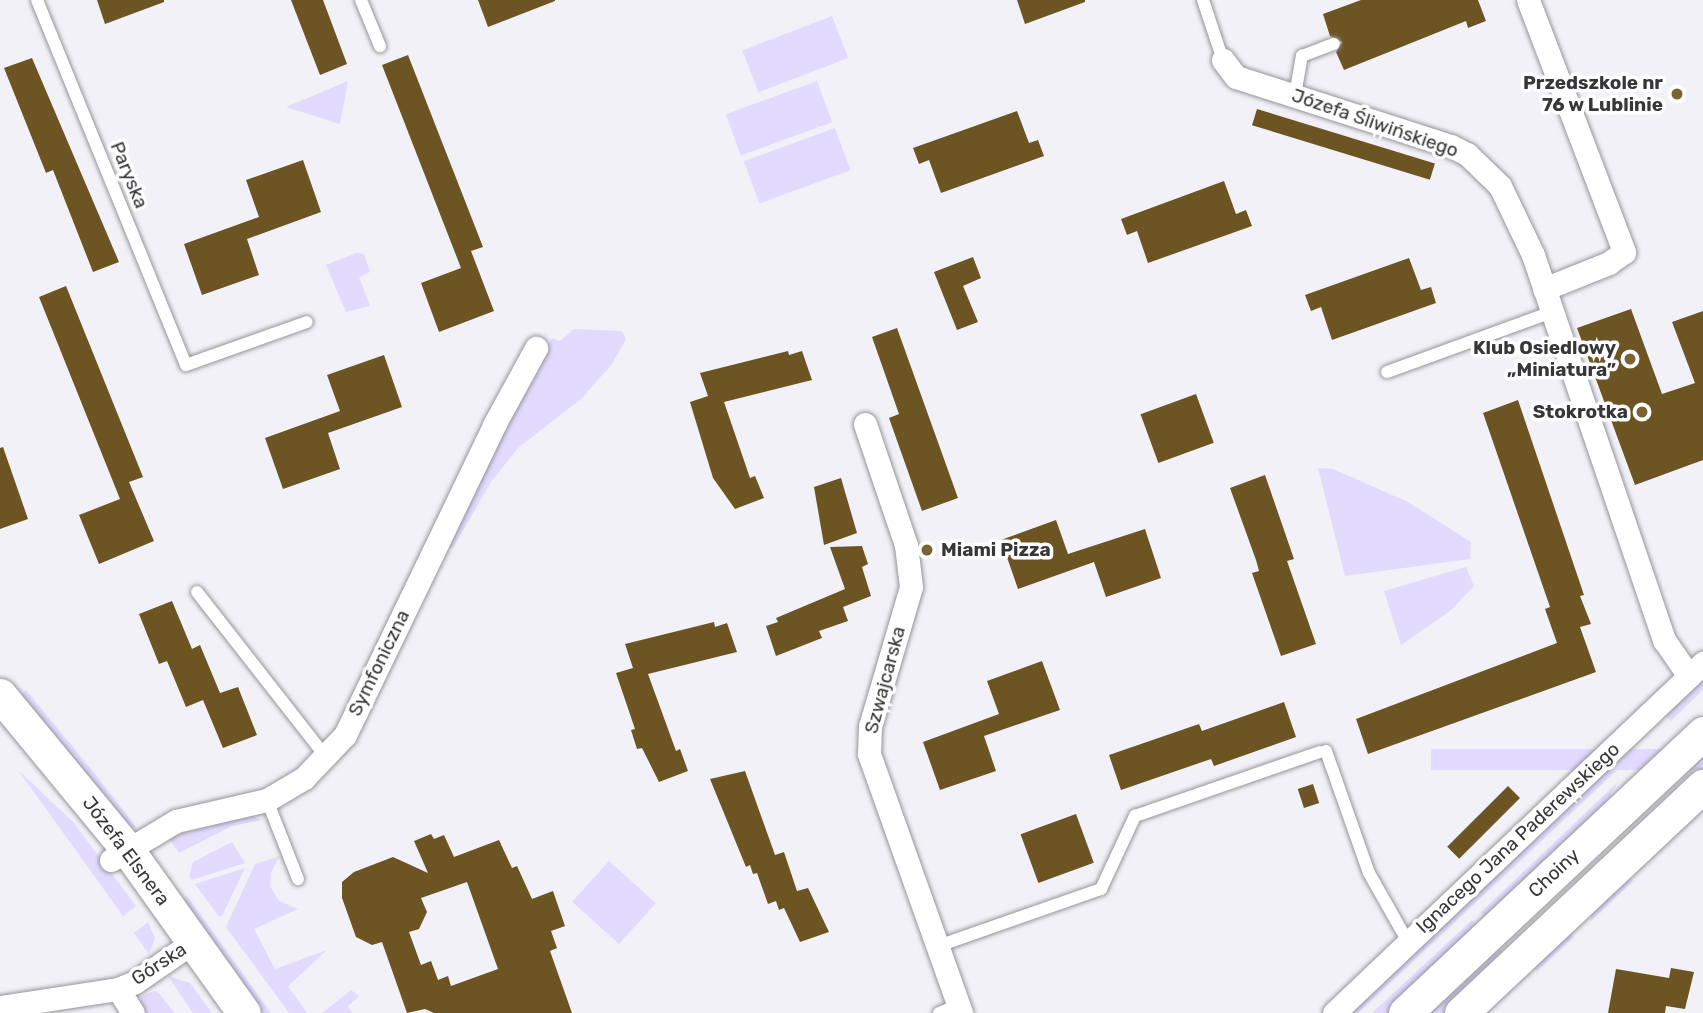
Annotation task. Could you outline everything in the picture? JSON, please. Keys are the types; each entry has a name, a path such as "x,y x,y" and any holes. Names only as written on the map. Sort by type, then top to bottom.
{"street":[{"path":"1528,0 1624,252 1609,264 1544,289"},
{"name":"Józefa Śliwińskiego","path":"1223,60 1236,77 1467,154 1492,175 1509,199 1544,289 1664,640 1696,670"},
{"name":"Symfoniczna","path":"119,855 176,821 267,800 304,778 345,735 494,425 536,348"},
{"name":"Szwajcarska","path":"865,424 906,545 911,587 870,726 869,754 938,946 953,1011"},
{"name":"Ignacego Jana Paderewskiego","path":"1334,1013 1696,670"},
{"name":"Józefa Elsnera","path":"0,695 186,947 244,1013"},
{"name":"Józefa Elsnera","path":"0,724 119,855"},
{"name":"Choiny","path":"1405,1013 1703,733"},
{"name":"Choiny","path":"1461,1013 1703,786"},
{"name":"Józefa Elsnera","path":"186,947 220,1013"},
{"name":"Górska","path":"0,1007 118,989 186,947"},
{"path":"118,989 133,1013"}],"lane":[{"name":"Paryska","path":"37,0 186,365 307,322"},
{"path":"361,0 380,46"},
{"path":"1203,0 1223,60"},
{"path":"1295,95 1302,55 1334,44"},
{"path":"1387,372 1552,312"},
{"path":"197,592 326,757"},
{"path":"938,946 1101,889 1135,816 1323,752 1368,873 1408,942"},
{"path":"267,800 298,879"}],"shaded area":[{"path":"832,16 848,58 759,92 742,50"},
{"path":"348,81 340,124 286,107"},
{"path":"817,81 832,122 741,156 726,114"},
{"path":"835,128 850,170 759,203 744,161"},
{"path":"356,253 364,254 370,272 359,277 370,306 346,312 326,265"},
{"path":"574,329 622,331 626,339 612,364 581,399 518,448 491,482 453,548 446,546 552,338 560,341"},
{"path":"1318,468 1333,469 1408,502 1471,542 1470,559 1345,576"},
{"path":"1466,567 1474,586 1450,611 1401,645 1384,591"},
{"path":"1703,677 1703,690 1671,721 1664,714"},
{"path":"26,690 136,827 130,828 20,695"},
{"path":"1431,749 1703,749 1703,770 1431,770"},
{"path":"1626,750 1632,756 1358,1013 1348,1013"},
{"path":"18,770 73,822 136,906 123,916"},
{"path":"1618,782 1600,812 1486,918 1481,912"},
{"path":"251,816 262,820 232,826 179,853 167,836"},
{"path":"232,842 245,863 192,880 189,876 193,862"},
{"path":"280,856 271,872 270,886 279,901 298,909 254,929 275,969 327,950 288,986 307,1013 289,1013 226,927 255,864"},
{"path":"609,861 656,903 619,944 572,902"},
{"path":"245,868 222,916 219,917 195,884"},
{"path":"1626,875 1633,881 1591,921 1590,909"},
{"path":"187,896 271,1013 253,1013 175,904"},
{"path":"1472,920 1478,926 1387,1013 1372,1013"},
{"path":"148,922 155,938 149,954 134,933"},
{"path":"1569,932 1574,937 1537,971 1531,965"},
{"path":"1495,945 1505,955 1444,1013 1421,1013"},
{"path":"168,976 190,983 212,1013 193,1013"},
{"path":"351,990 359,996 348,1006 352,1013 322,1013"},
{"path":"155,991 174,1013 145,1013 139,1002 142,996"}],"building":[{"path":"97,0 164,0 164,2 105,24"},
{"path":"291,0 323,0 347,64 320,75"},
{"path":"478,0 555,0 555,1 488,27"},
{"path":"1017,0 1085,0 1085,2 1025,24"},
{"path":"1361,0 1478,0 1486,21 1468,28 1466,21 1344,70 1336,52 1342,42 1330,36 1323,14"},
{"path":"408,55 483,247 471,251 494,311 439,332 421,283 461,268 382,65"},
{"path":"32,58 119,262 93,272 53,170 46,173 4,68"},
{"path":"1257,109 1435,163 1430,180 1252,125"},
{"path":"1017,111 1029,143 1038,140 1044,156 941,193 929,160 919,164 913,148"},
{"path":"303,160 321,212 247,239 259,275 202,295 184,244 259,217 246,180"},
{"path":"1224,181 1236,214 1246,210 1252,226 1148,263 1137,231 1127,235 1121,219"},
{"path":"973,257 981,278 963,286 978,322 957,330 934,272"},
{"path":"1409,258 1421,290 1431,287 1436,303 1332,340 1321,307 1311,311 1305,295"},
{"path":"66,286 143,477 129,482 154,541 99,564 79,515 120,499 39,297"},
{"path":"1631,309 1662,394 1695,383 1672,322 1703,311 1703,460 1635,485 1577,328"},
{"path":"897,328 958,498 922,511 889,418 899,414 872,337"},
{"path":"788,351 789,355 802,351 812,380 724,402 750,478 755,476 764,498 735,509 713,478 690,402 708,396 700,373"},
{"path":"384,355 402,407 328,433 340,469 283,489 265,438 340,411 327,375"},
{"path":"1196,394 1214,443 1158,463 1141,414"},
{"path":"1518,400 1584,595 1580,596 1591,624 1580,627 1596,672 1368,754 1356,719 1557,643 1545,609 1550,607 1483,413"},
{"path":"3,447 28,519 0,529 0,448"},
{"path":"1265,475 1294,559 1287,561 1316,644 1281,656 1252,573 1259,571 1256,560 1230,488"},
{"path":"841,478 857,533 824,545 814,487"},
{"path":"1056,520 1068,554 1145,529 1161,578 1106,597 1094,562 1018,589 1001,540"},
{"path":"862,546 868,564 862,567 871,596 843,607 848,621 819,631 822,638 776,656 766,626 778,622 776,618 845,589 830,547"},
{"path":"172,601 192,649 200,645 220,693 238,687 257,735 223,748 203,700 186,707 167,661 159,664 139,614"},
{"path":"714,622 715,627 727,623 737,652 648,674 676,751 680,749 688,771 659,782 642,748 637,749 631,730 635,729 616,673 633,668 625,644"},
{"path":"1042,661 1060,710 984,736 996,771 940,790 923,742 999,714 987,681"},
{"path":"1284,702 1296,737 1214,766 1211,759 1121,790 1109,755 1199,724 1202,731"},
{"path":"745,771 775,855 784,852 797,891 808,888 829,932 800,942 784,908 779,910 776,901 768,904 757,873 753,874 750,865 746,867 710,779"},
{"path":"1313,784 1319,803 1304,808 1298,789"},
{"path":"1508,786 1520,798 1459,859 1447,847"},
{"path":"1076,814 1094,863 1038,883 1021,834"},
{"path":"431,834 434,839 444,835 454,857 499,840 512,868 517,866 532,899 553,891 565,926 551,931 557,948 550,951 572,1013 434,1013 425,1009 407,1013 382,942 372,945 356,937 342,898 342,882 354,872 393,857 428,873 414,841","holes":["467,882 498,969 451,986 448,976 438,980 431,961 421,965 409,932 419,929 427,912 421,898"]},
{"path":"1671,968 1694,972 1685,1009 1666,1006 1665,1013 1608,1013 1616,969 1669,978"}],"place":[{"name":"Przedszkole nr 76 w Lublinie","path":"1677,94"},
{"name":"Klub Osiedlowy „Miniatura”","path":"1630,359"},
{"name":"Stokrotka","path":"1642,412"},
{"name":"Miami Pizza","path":"927,550"}]}
